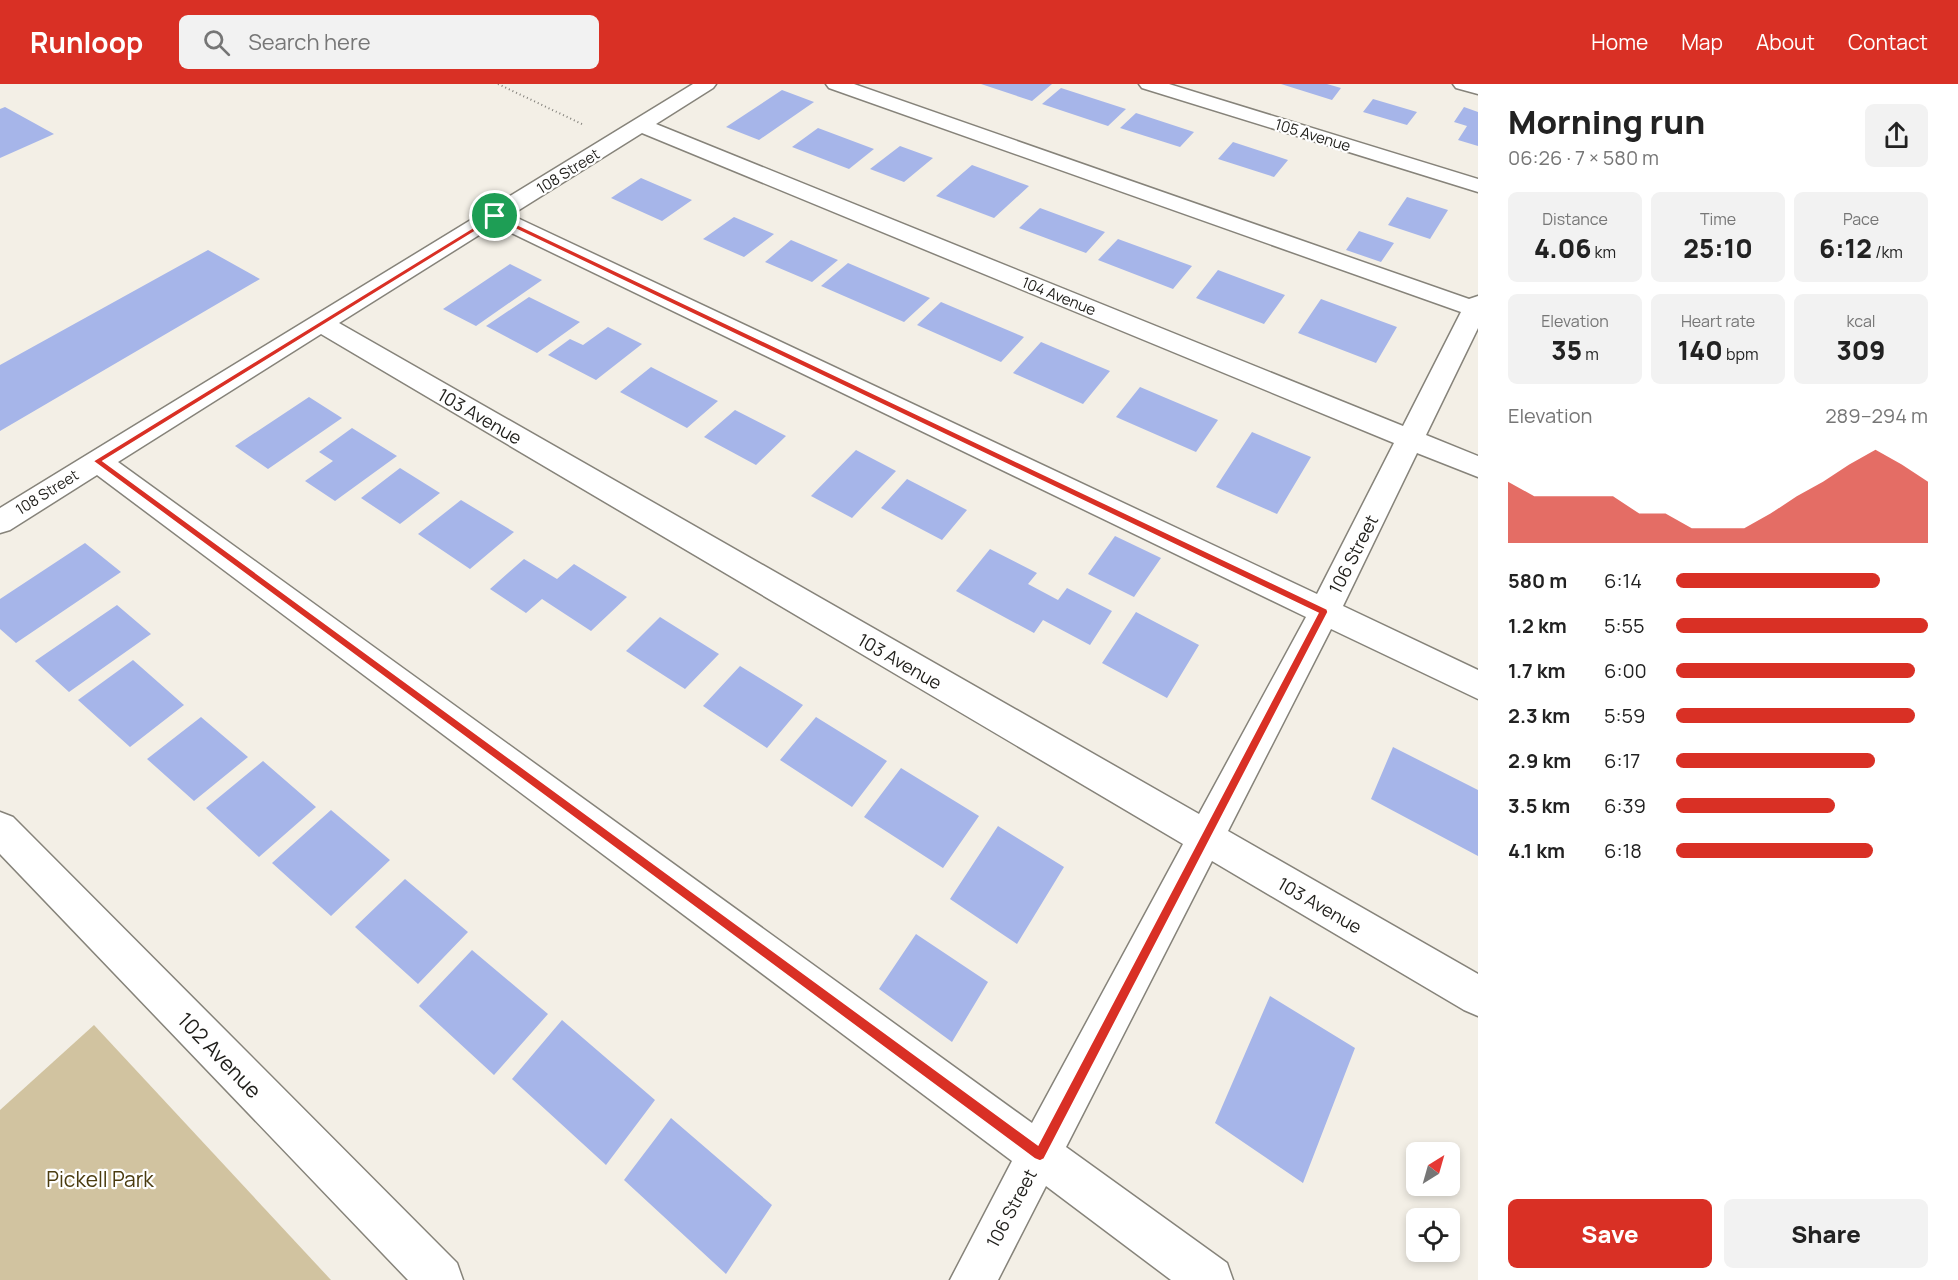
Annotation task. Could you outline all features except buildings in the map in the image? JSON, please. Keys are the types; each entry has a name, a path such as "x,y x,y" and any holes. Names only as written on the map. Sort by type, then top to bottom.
{"street":[{"name":"108 Street","path":"0,522 706,84"},
{"path":"836,84 1477,307"},
{"name":"105 Avenue","path":"1149,84 1478,186"},
{"path":"1463,84 1478,88"},
{"name":"104 Avenue","path":"640,124 1478,467"},
{"path":"495,216 1478,685"},
{"name":"106 Street","path":"973,1280 1324,612 1477,307"},
{"name":"103 Avenue","path":"322,324 1478,996"},
{"path":"97,461 1210,1280"},
{"name":"102 Avenue","path":"0,829 440,1280"}],"path":[{"path":"498,84 615,140"}],"green space":[{"name":"Pickell Park","path":"94,1025 331,1280 0,1280 0,1110"}],"route":[{"path":"495,216 1324,612 1040,1154 97,461 495,216"}]}
